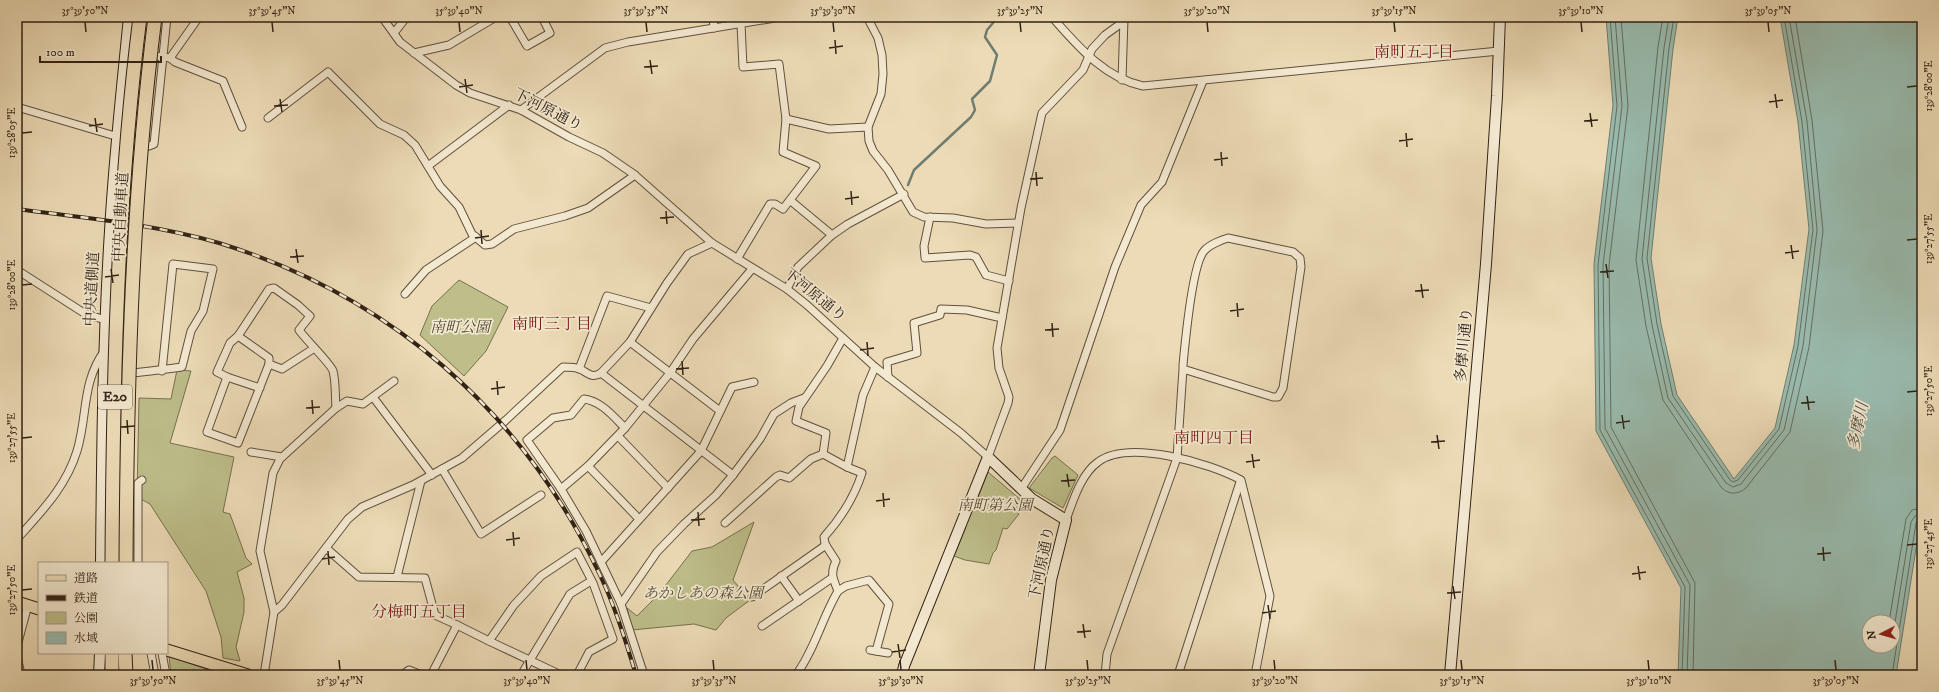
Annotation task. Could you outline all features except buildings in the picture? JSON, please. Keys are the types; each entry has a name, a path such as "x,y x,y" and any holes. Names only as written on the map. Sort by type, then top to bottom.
{"highway":[{"name":"中央自動車道","path":"112,562 113,455 122,216 140,17"},
{"name":"中央自動車道","path":"126,562 126,455 135,234 140,162 155,17"},
{"path":"112,654 112,675"},
{"path":"125,654 126,675"}],"main road":[{"path":"17,602 34,607"},
{"path":"168,650 248,675"}],"street":[{"name":"中央道側道","path":"101,562 105,320 116,137 129,17"},
{"path":"17,107 149,146 154,144 167,17"},
{"path":"170,58 199,17"},
{"name":"下河原通り","path":"382,17 400,42 470,93 521,110 569,138 603,153 635,175 712,243 752,269 787,289 875,367 962,433 1039,504 1066,520 1051,580 1039,675"},
{"path":"394,34 405,20 411,17"},
{"path":"414,53 449,45 496,17"},
{"path":"510,17 527,46 550,33 542,17"},
{"path":"713,17 714,28"},
{"path":"521,110 605,48 628,42 781,17"},
{"path":"867,17 878,38 882,55 883,74 881,94 868,127 869,141 873,151 904,194 914,212 924,217 953,218 986,224 1018,223"},
{"path":"1052,17 1086,54 1113,75 1122,80 1143,86 1499,51"},
{"name":"多摩川通り","path":"1450,675 1486,264 1500,17"},
{"path":"902,675 904,666 988,457 1009,397 999,368 997,355 1018,223 1042,112 1083,70 1092,49 1105,35 1124,19"},
{"path":"1122,80 1124,19"},
{"path":"737,259 770,204 775,204 783,209 791,201 816,166 783,152 786,119 779,64 743,67 741,24"},
{"path":"126,51 162,58 170,58 175,62 222,81 242,127"},
{"path":"268,118 328,72 380,124 404,135 415,145 440,186 459,207 472,234 485,245 492,244 514,229 588,208 635,175"},
{"path":"1021,489 1060,430 1115,267 1141,204 1162,182 1203,81"},
{"path":"428,166 509,105"},
{"path":"786,119 829,128 868,127"},
{"path":"787,289 798,267 832,235 848,224 904,194"},
{"path":"791,201 832,235"},
{"path":"930,217 924,246 925,258 970,255 976,257 986,275 1009,281"},
{"path":"405,294 426,270 476,237"},
{"path":"1105,675 1107,654 1177,458 1183,369 1186,327 1198,265 1204,251 1228,238 1292,252 1300,258 1301,267 1283,388 1278,397 1273,397 1183,369"},
{"path":"274,612 282,605 348,519 362,507 421,481 462,458 502,424 563,367 579,369 589,375 602,373 630,342 667,283 688,254 712,243"},
{"path":"104,375 162,371 182,367 191,331 203,311 213,269 173,264 162,371"},
{"path":"561,489 588,466 625,428 670,373 693,339 752,269"},
{"path":"17,270 43,289 84,313 105,320"},
{"path":"260,388 217,372 230,343 238,336 269,289 274,288 298,305 310,316 299,330 313,349 333,370 336,408"},
{"path":"579,369 607,296 651,308"},
{"path":"888,377 887,362 917,353 914,323 940,315 941,309 967,310 1002,318"},
{"path":"227,376 207,432 238,443 269,364 269,358 238,336"},
{"path":"823,454 826,432 796,421 799,407 804,398 827,366 843,338"},
{"path":"630,342 720,411"},
{"path":"17,539 57,493 71,469 77,450 94,366 105,349"},
{"path":"269,364 282,369 313,349"},
{"path":"847,466 863,395 875,367"},
{"path":"602,373 700,451 733,475"},
{"path":"264,675 274,612 260,551 272,473 282,456 336,408 347,401 363,404 394,381"},
{"path":"601,562 700,451 732,387 754,382"},
{"path":"373,397 432,475"},
{"path":"622,604 657,552 684,524 716,495 733,475 760,439 774,414 791,403 804,398"},
{"path":"625,428 608,410 591,400 584,399 571,415 552,418 526,440 561,489 586,531 622,604 644,675"},
{"path":"618,436 668,488"},
{"path":"251,452 282,456"},
{"path":"725,523 776,477 780,475 789,478 811,459 823,454 862,473 851,502 839,521 824,537 826,546 836,561 832,568 832,578 838,591"},
{"path":"1066,520 1084,479 1098,462 1112,455 1166,455 1241,480"},
{"path":"588,466 639,519"},
{"path":"442,469 481,534 541,495"},
{"path":"138,562 138,483 142,480"},
{"path":"1178,675 1241,480"},
{"path":"1241,480 1270,596 1255,675"},
{"path":"397,577 421,481"},
{"path":"752,597 826,546"},
{"path":"326,548 358,577 425,578 435,615 561,675"},
{"path":"489,640 514,605 541,576 578,552 592,581 613,640 589,652 577,675"},
{"path":"781,576 799,601"},
{"path":"762,626 832,578"},
{"path":"796,675 808,659 825,616 838,591 846,586 869,580 889,604 873,650 888,653"},
{"path":"522,675 529,660 570,594 592,581"},
{"path":"17,646 34,607"},
{"path":"431,675 457,625"},
{"path":"100,654 100,675"},
{"path":"152,654 155,675"},
{"path":"162,654 166,675"},
{"path":"17,656 21,675"},
{"path":"402,675 409,670 422,675"}],"green space":[{"name":"南町公園","path":"459,280 508,307 486,351 464,376 420,335 432,306"},
{"path":"177,370 191,371 170,443 234,457 223,512 230,514 246,558 252,564 237,572 244,598 244,612 236,647 240,661 223,658 221,637 206,591 150,504 137,497 139,398 171,399"},
{"path":"1055,456 1078,475 1063,508 1029,488"},
{"name":"南町第公園","path":"988,472 1021,500 1016,508 1019,514 1007,529 1003,528 996,550 993,553 989,564 965,560 954,556 966,527 963,524 968,507 974,507"},
{"name":"あかしあの森公園","path":"754,522 733,580 750,600 726,618 716,630 694,624 632,630 627,608 637,616 659,594 692,551 712,547"},
{"path":"169,656 223,675 171,675"}],"water":[{"name":"多摩川","path":"1606,17 1678,17 1673,49 1651,258 1661,324 1677,395 1734,479 1775,428 1794,345 1809,229 1798,122 1780,17 1922,17 1922,511 1901,643 1901,614 1861,614 1861,654 1899,654 1896,675 1678,675 1681,588 1596,431 1594,264 1613,105"}],"waterway":[{"path":"908,185 914,170 971,117 975,110 972,99 990,81 997,55 985,37 987,30 998,17"}],"railway":[{"path":"17,209 144,226 194,236 219,243 281,265 339,294 393,327 443,366 489,410 530,458 566,511 597,569 614,608 636,675"}],"district":[{"name":"南町五丁目","path":"1414,52"},
{"name":"南町三丁目","path":"552,324"},
{"name":"南町四丁目","path":"1214,438"},
{"name":"分梅町五丁目","path":"419,612"}]}
